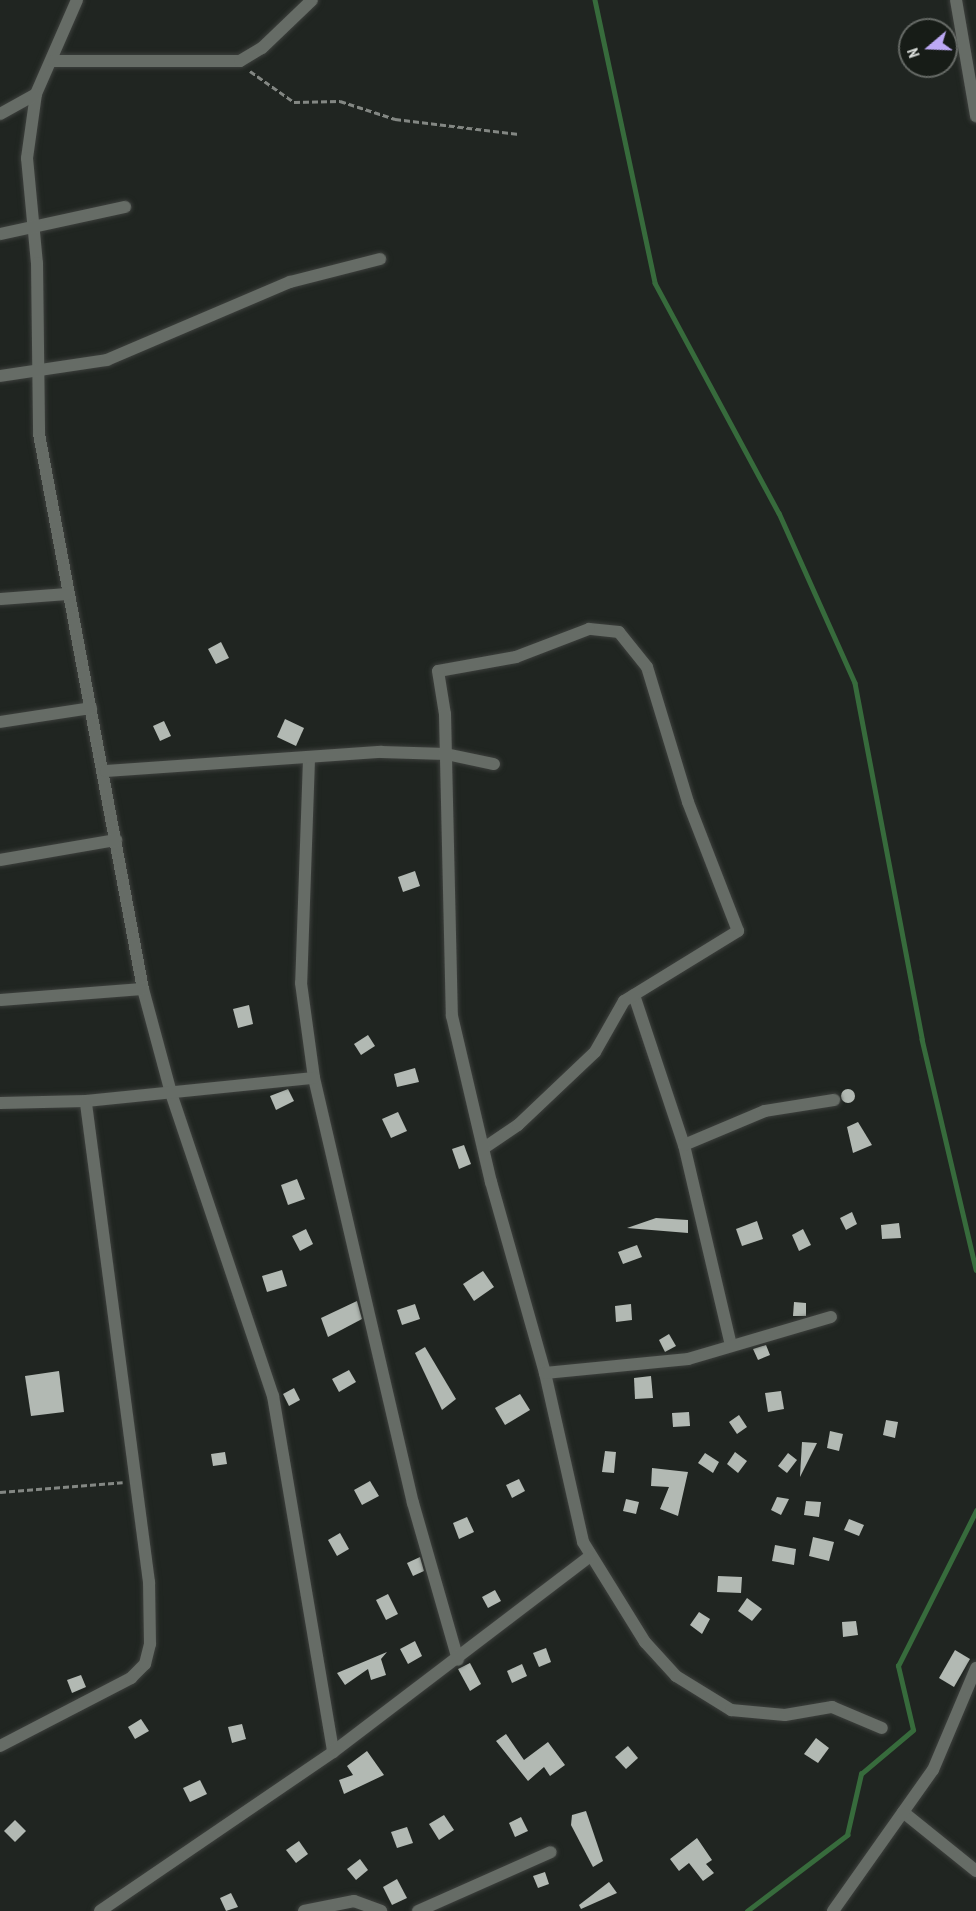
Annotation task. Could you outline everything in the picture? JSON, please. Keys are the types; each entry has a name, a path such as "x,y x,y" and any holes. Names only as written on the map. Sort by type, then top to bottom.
{"street":[{"path":"77,0 53,61 36,94 27,158 34,227 35,374 39,434 68,594 106,771 143,989 171,1092 273,1396 333,1752"},
{"path":"53,61 240,61 262,48 312,0"},
{"path":"956,0 976,116"},
{"path":"0,114 36,94"},
{"path":"0,234 125,207"},
{"path":"0,376 35,374 107,360 290,282 380,259"},
{"path":"0,598 68,594"},
{"path":"484,1148 518,1125 595,1052 624,1001 738,931 688,802 647,667 619,632 589,629 516,657 438,671 446,754 452,1016 484,1148 544,1373 589,1557 645,1642 676,1676 716,1701 757,1714 832,1707 882,1728"},
{"path":"0,722 91,708"},
{"path":"106,771 309,759 446,754 494,764"},
{"path":"309,759 301,983 314,1078 413,1503 458,1660"},
{"path":"0,860 116,840"},
{"path":"0,1000 143,989"},
{"path":"634,995 684,1145 731,1345"},
{"path":"0,1103 86,1101 314,1078"},
{"path":"684,1145 765,1111 834,1100"},
{"path":"0,1746 131,1678 145,1664 150,1644 149,1582 86,1101"},
{"path":"544,1373 653,1365 831,1317"},
{"path":"100,1911 333,1752 458,1660 589,1557"},
{"path":"833,1911 933,1770 976,1668"},
{"path":"903,1812 976,1871"},
{"path":"417,1911 551,1852"},
{"path":"304,1911 354,1901 381,1911"}],"path":[{"path":"240,61 266,87 294,102 340,101 394,119 519,134"},
{"path":"0,1492 134,1481"}],"building":[{"path":"221,642 229,658 216,664 208,649"},
{"path":"285,719 304,728 296,746 277,737"},
{"path":"164,721 171,736 160,741 153,726"},
{"path":"415,871 420,886 403,892 398,877"},
{"path":"249,1005 253,1024 238,1028 233,1009"},
{"path":"368,1035 375,1046 361,1055 354,1044"},
{"path":"415,1068 419,1082 397,1087 394,1074"},
{"path":"288,1089 294,1101 276,1110 270,1096"},
{"path":"845,1089 851,1089 855,1096 851,1103 845,1103 841,1099 841,1093"},
{"path":"398,1112 407,1131 391,1138 382,1119"},
{"path":"858,1122 872,1145 853,1153 847,1127"},
{"path":"464,1145 471,1164 459,1169 452,1149"},
{"path":"297,1179 305,1199 288,1205 281,1185"},
{"path":"852,1212 857,1224 846,1230 840,1218"},
{"path":"656,1218 688,1220 688,1233 627,1228"},
{"path":"757,1221 763,1239 742,1246 736,1229"},
{"path":"899,1223 901,1238 882,1239 881,1225"},
{"path":"306,1229 313,1244 300,1251 292,1236"},
{"path":"803,1229 811,1245 799,1251 792,1235"},
{"path":"637,1245 642,1257 623,1264 618,1252"},
{"path":"282,1270 287,1286 267,1292 262,1276"},
{"path":"483,1271 494,1287 474,1301 463,1284"},
{"path":"357,1301 362,1319 328,1337 321,1318"},
{"path":"794,1302 806,1303 806,1316 793,1316"},
{"path":"415,1304 420,1319 402,1325 397,1310"},
{"path":"631,1304 632,1320 616,1322 615,1306"},
{"path":"669,1334 676,1346 665,1352 659,1340"},
{"path":"766,1345 770,1355 758,1360 753,1349"},
{"path":"425,1347 456,1399 442,1410 415,1353"},
{"path":"349,1370 356,1382 339,1392 332,1379"},
{"path":"59,1371 64,1412 31,1416 25,1376"},
{"path":"651,1376 653,1398 635,1399 634,1378"},
{"path":"294,1388 300,1400 289,1406 283,1394"},
{"path":"781,1391 784,1409 768,1412 765,1393"},
{"path":"520,1394 530,1410 505,1425 495,1408"},
{"path":"689,1412 690,1426 673,1427 672,1413"},
{"path":"739,1415 747,1427 737,1434 729,1422"},
{"path":"886,1420 898,1422 895,1438 883,1435"},
{"path":"830,1431 843,1434 839,1451 827,1448"},
{"path":"802,1442 817,1443 800,1477 800,1476"},
{"path":"605,1451 616,1452 614,1473 602,1472"},
{"path":"225,1452 227,1464 213,1466 211,1454"},
{"path":"735,1452 747,1461 738,1473 727,1464"},
{"path":"705,1453 719,1462 713,1473 698,1463"},
{"path":"788,1453 797,1460 787,1473 778,1466"},
{"path":"652,1468 688,1472 678,1516 660,1509 669,1487 651,1486"},
{"path":"519,1479 525,1491 512,1498 506,1485"},
{"path":"370,1481 379,1496 362,1505 354,1490"},
{"path":"777,1497 789,1499 781,1515 771,1510"},
{"path":"626,1499 639,1502 636,1514 623,1511"},
{"path":"806,1501 821,1502 819,1517 804,1515"},
{"path":"467,1517 474,1532 459,1539 453,1523"},
{"path":"849,1519 864,1525 859,1536 844,1530"},
{"path":"340,1533 349,1549 337,1556 328,1540"},
{"path":"813,1537 834,1542 829,1561 809,1556"},
{"path":"775,1545 796,1549 794,1565 772,1561"},
{"path":"420,1557 424,1571 413,1576 407,1563"},
{"path":"718,1576 742,1577 741,1593 717,1592"},
{"path":"495,1590 501,1601 488,1608 482,1597"},
{"path":"388,1594 398,1614 386,1620 376,1600"},
{"path":"747,1598 762,1609 752,1621 738,1611"},
{"path":"699,1612 710,1619 702,1634 690,1625"},
{"path":"856,1621 858,1635 843,1637 842,1622"},
{"path":"415,1641 422,1656 408,1664 400,1649"},
{"path":"546,1648 551,1662 539,1667 533,1653"},
{"path":"955,1650 970,1659 954,1687 939,1678"},
{"path":"387,1652 381,1659 386,1675 371,1680 368,1669 345,1685 337,1673"},
{"path":"470,1663 481,1684 470,1691 458,1669"},
{"path":"522,1664 527,1676 512,1683 507,1671"},
{"path":"81,1675 86,1687 72,1693 67,1680"},
{"path":"141,1719 149,1731 135,1739 128,1727"},
{"path":"242,1724 246,1739 232,1743 228,1727"},
{"path":"506,1734 524,1760 548,1742 565,1765 550,1776 544,1767 528,1781 496,1741"},
{"path":"816,1738 829,1748 818,1763 804,1754"},
{"path":"628,1746 638,1758 626,1769 615,1757"},
{"path":"367,1751 384,1775 344,1794 339,1780 353,1775 347,1766"},
{"path":"200,1780 207,1794 190,1802 183,1788"},
{"path":"586,1811 603,1861 593,1867 571,1825 572,1815"},
{"path":"444,1815 454,1830 439,1840 429,1824"},
{"path":"521,1817 528,1831 515,1837 509,1823"},
{"path":"15,1820 26,1831 15,1842 4,1831"},
{"path":"407,1827 413,1843 397,1848 391,1832"},
{"path":"697,1838 712,1860 706,1864 714,1873 703,1881 689,1863 679,1871 670,1859"},
{"path":"299,1841 308,1854 296,1863 286,1850"},
{"path":"360,1859 368,1870 356,1880 347,1869"},
{"path":"545,1872 549,1884 538,1888 533,1876"},
{"path":"397,1879 407,1898 392,1905 383,1887"},
{"path":"609,1882 617,1893 581,1909 579,1905"},
{"path":"231,1893 238,1907 226,1911 220,1898"}],"waterway":[{"path":"595,0 655,283 779,513 855,683 922,1039 976,1270"},
{"path":"747,1911 847,1835 861,1774 913,1730 898,1666 976,1511"}]}
